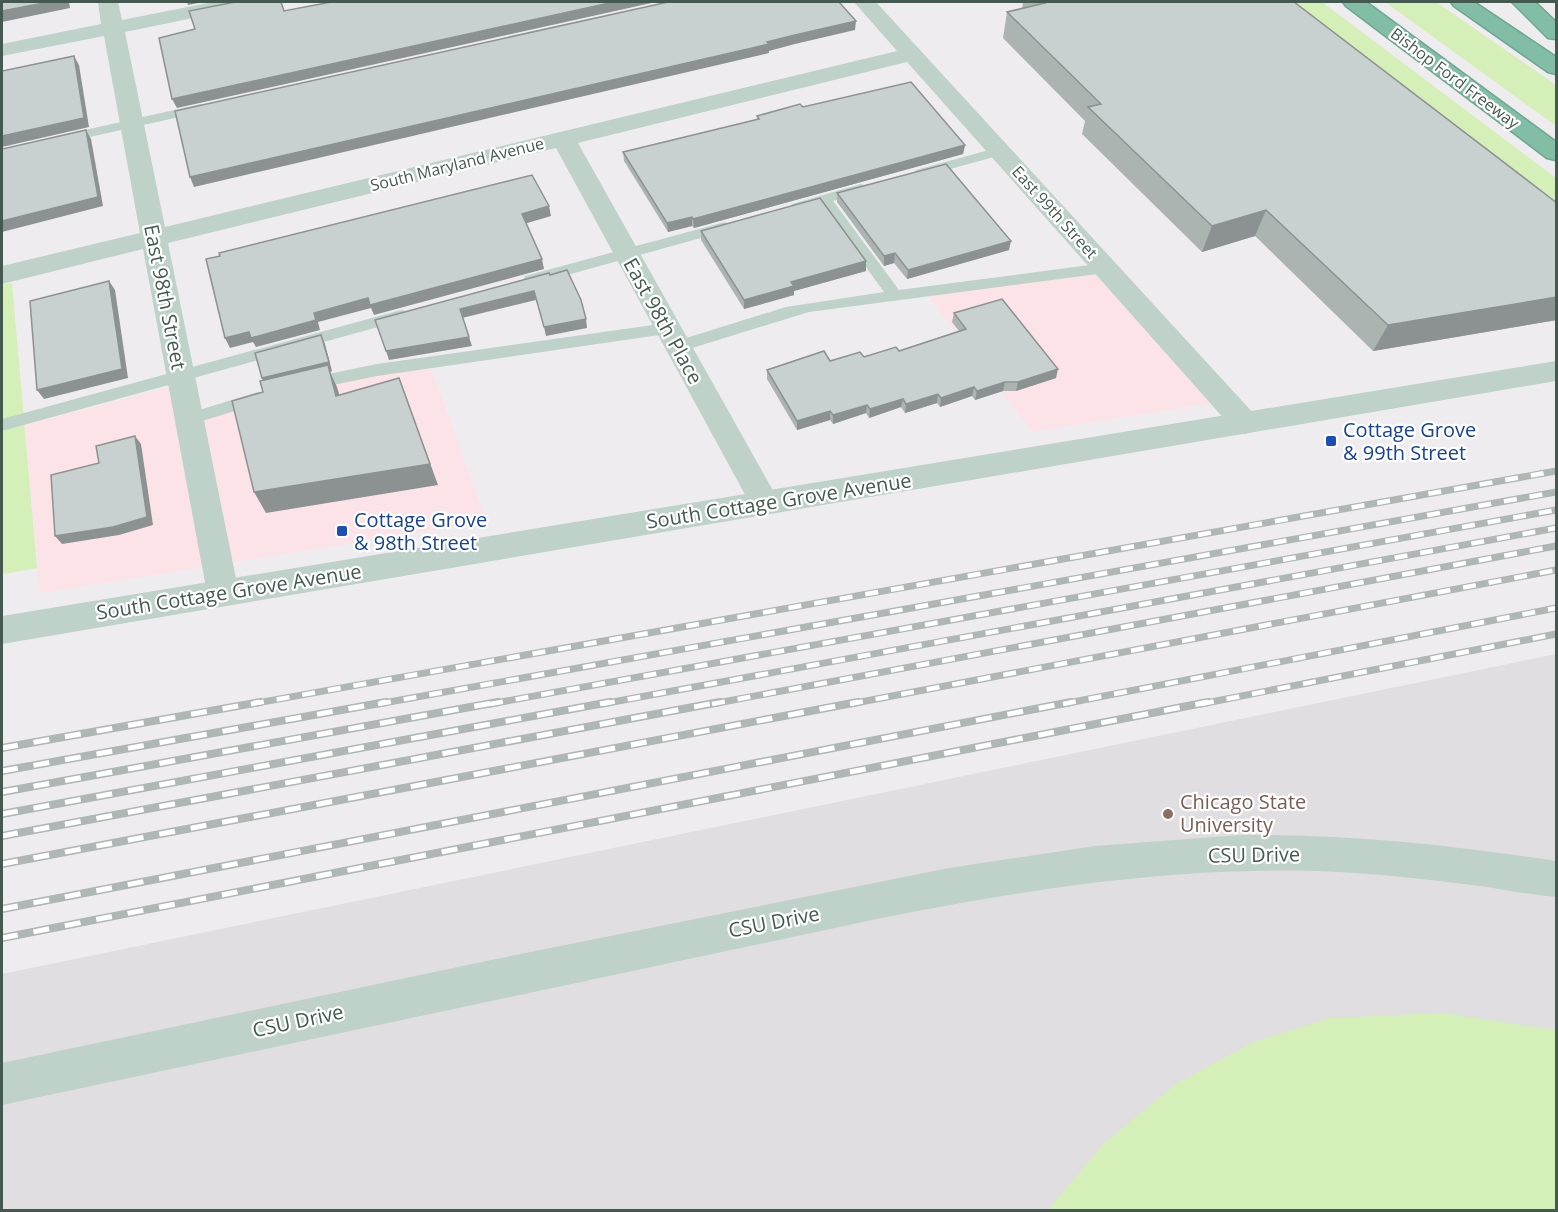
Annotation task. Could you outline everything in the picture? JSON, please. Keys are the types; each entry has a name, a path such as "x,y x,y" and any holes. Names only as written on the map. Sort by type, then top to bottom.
{"highway":[{"name":"Bishop Ford Freeway","path":"1353,2 1557,153"},
{"path":"1461,2 1557,67"},
{"path":"1523,2 1557,33"}],"street":[{"path":"2,50 111,14 242,2"},
{"name":"East 99th Street","path":"865,2 1245,423"},
{"name":"East 98th Street","path":"111,14 223,593"},
{"name":"South Maryland Avenue","path":"2,275 912,54"},
{"name":"East 98th Place","path":"563,138 671,338 765,503"},
{"name":"South Cottage Grove Avenue","path":"2,630 1557,371"},
{"name":"CSU Drive","path":"2,1084 528,972 974,881 1116,861 1241,853 1347,856 1487,869 1557,879"}],"lane":[{"path":"48,142 213,106"},
{"path":"904,177 1000,151"},
{"path":"781,211 881,184"},
{"path":"824,199 895,296"},
{"path":"520,283 737,223"},
{"path":"295,388 377,370 671,338 786,312 1105,268"},
{"path":"2,425 416,311"},
{"path":"189,419 274,394"}],"shaded area":[{"path":"1120,271 1236,399 1032,432 928,296"},
{"path":"431,368 487,522 40,593 25,425 175,386 183,423 327,383"},
{"name":"Chicago State University","path":"1556,654 1556,1210 2,1210 2,974"}],"green space":[{"path":"1290,2 1322,2 1556,178 1556,205"},
{"path":"1385,2 1436,2 1556,85 1556,126"},
{"path":"12,283 37,568 2,574 2,285"},
{"path":"1443,1013 1556,1030 1556,1210 1048,1210 1104,1143 1176,1084 1253,1042 1330,1018"}],"building":[{"path":"2,2 49,2 2,11"},
{"path":"235,2 281,2 284,11 331,2 614,2 172,99 159,38 195,29 189,11"},
{"path":"668,2 839,2 856,21 767,42 769,44 190,177 175,111"},
{"path":"1043,2 1294,2 1557,203 1557,297 1388,325 1266,210 1212,226 1088,107 1101,104 1007,12 1045,3"},
{"path":"74,56 84,118 2,136 2,71"},
{"path":"911,82 965,145 693,219 692,217 667,223 623,152 759,119 757,116 800,104 803,107"},
{"path":"86,130 98,197 2,221 2,149"},
{"path":"946,164 1011,241 908,270 895,253 884,256 837,193"},
{"path":"532,175 549,206 522,214 542,259 370,305 368,298 314,313 316,320 251,338 249,332 225,338 206,259 220,256 219,253"},
{"path":"820,198 866,261 791,282 794,286 744,300 701,231"},
{"path":"567,270 581,300 586,319 544,327 534,291 460,309 469,337 386,351 375,320 549,273 550,275"},
{"path":"109,281 122,369 37,390 30,301"},
{"path":"1002,299 1058,369 1018,382 1005,382 977,391 974,387 941,398 938,394 906,404 903,399 870,409 867,405 833,415 830,411 797,421 767,370 824,351 830,361 860,352 864,357 896,347 899,351 966,329 954,313"},
{"path":"321,335 329,362 262,378 255,353"},
{"path":"328,365 336,396 399,378 430,464 254,492 232,401 263,392 260,381"},
{"path":"135,436 147,517 113,527 55,536 51,475 99,463 96,446"}],"railway":[{"path":"251,704 1556,471"},
{"path":"378,704 1556,492"},
{"path":"490,704 1556,510"},
{"path":"602,704 1556,528"},
{"path":"712,704 1556,546"},
{"path":"850,704 1556,570"},
{"path":"1063,704 1556,608"},
{"path":"1201,704 1556,634"},
{"path":"2,748 260,702"},
{"path":"2,771 386,702"},
{"path":"2,792 498,702"},
{"path":"2,814 610,702"},
{"path":"2,836 720,702"},
{"path":"2,864 858,702"},
{"path":"2,909 1071,702"},
{"path":"2,938 1208,702"}],"place":[{"name":"Cottage Grove & 99th Street","path":"1331,441"},
{"name":"Cottage Grove & 98th Street","path":"342,531"},
{"name":"Chicago State University","path":"1168,814"}]}
